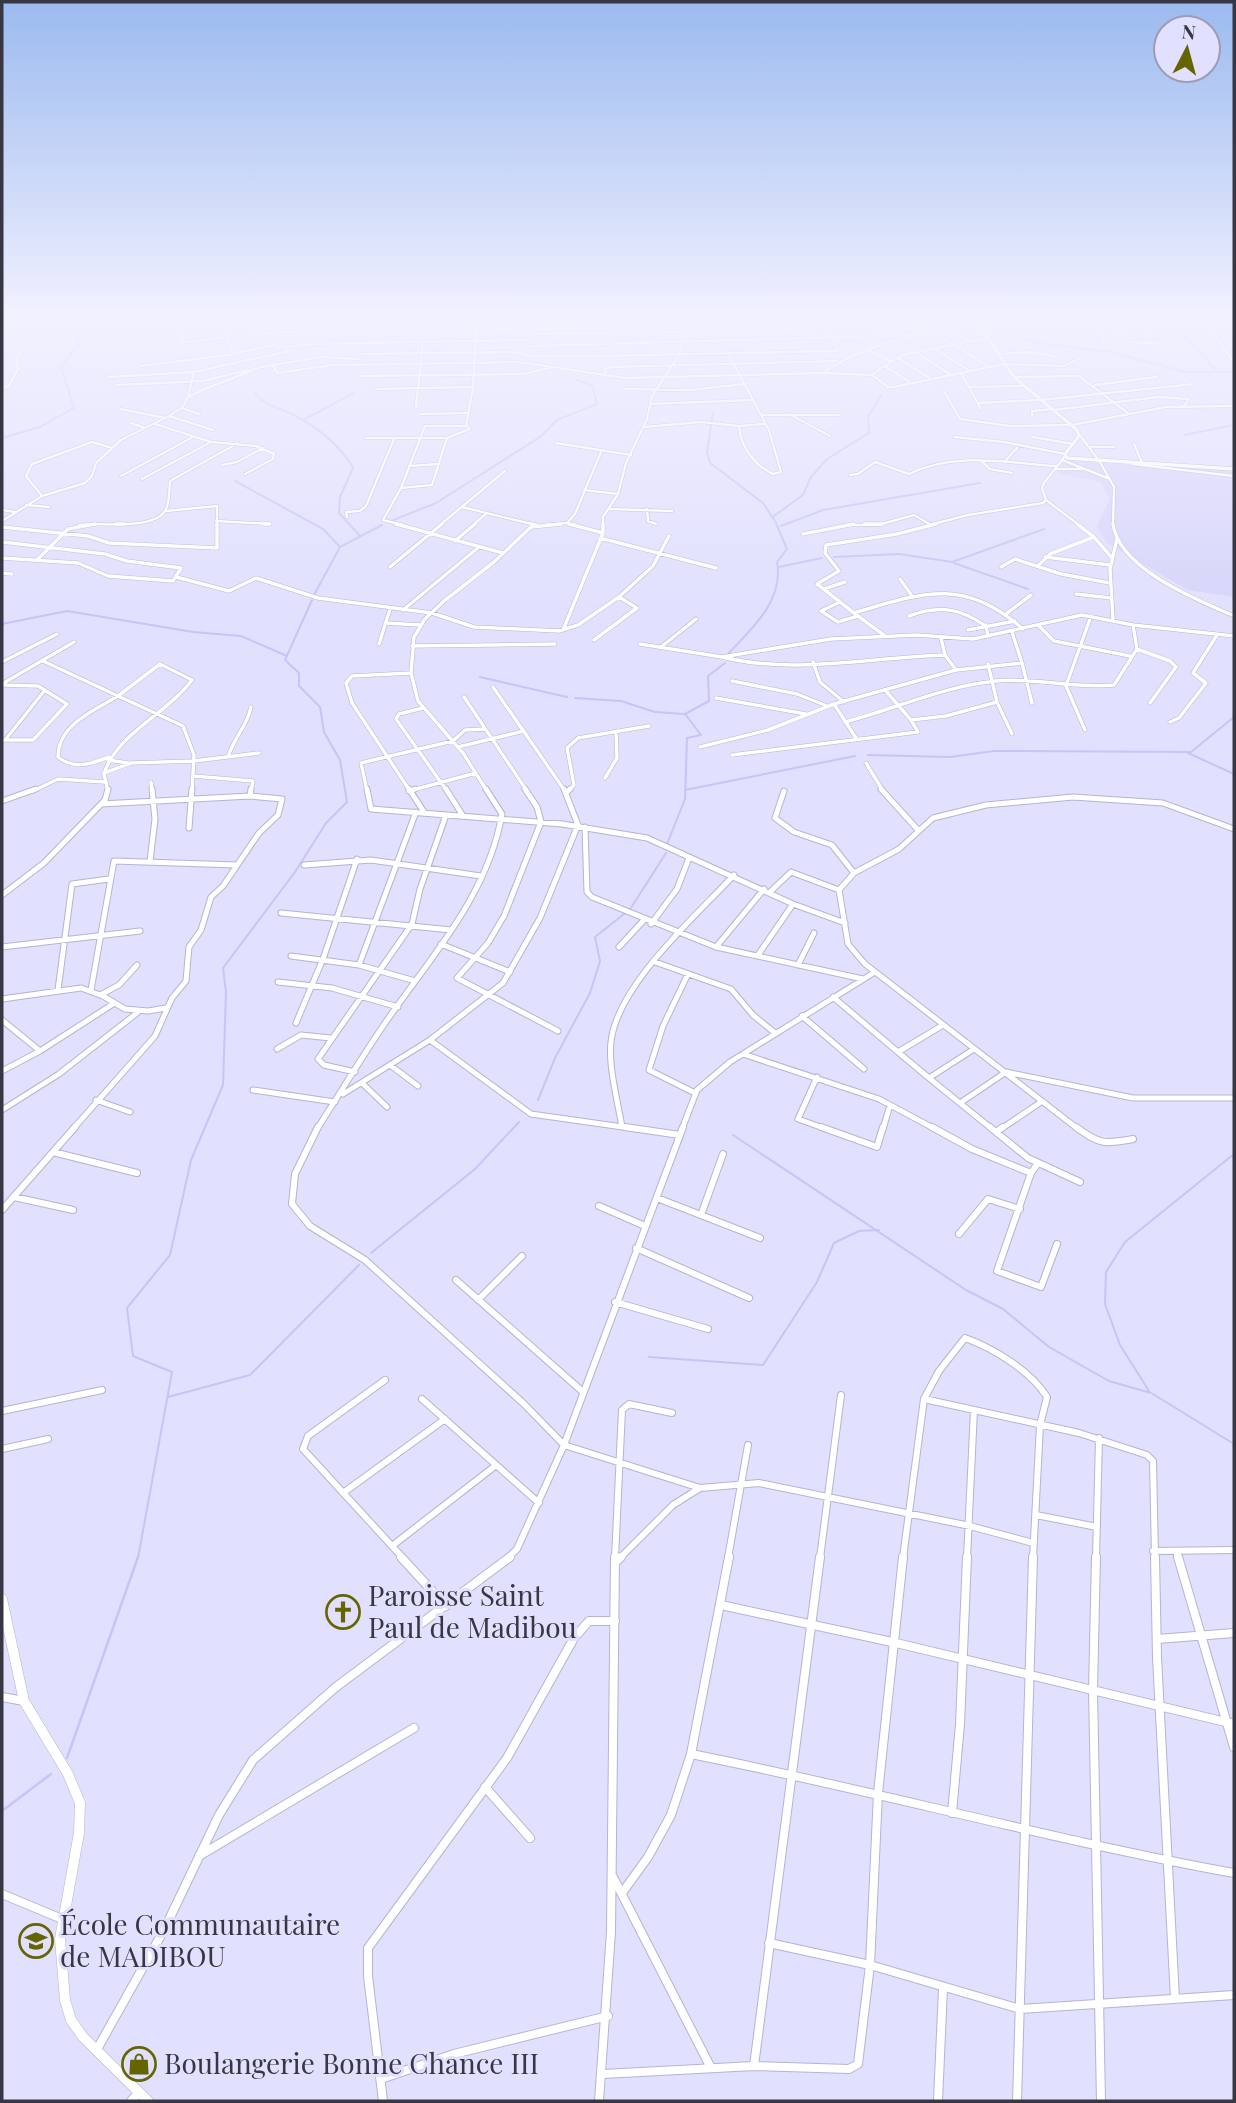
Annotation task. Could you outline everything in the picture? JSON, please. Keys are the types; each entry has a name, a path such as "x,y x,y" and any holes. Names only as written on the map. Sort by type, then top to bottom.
{"street":[{"path":"144,413 213,430"},
{"path":"2,521 42,496 85,483 92,475 96,463 127,436 173,413"},
{"path":"420,414 461,413"},
{"path":"466,426 468,413"},
{"path":"563,630 603,533 603,517 618,494 648,413"},
{"path":"956,413 969,422 1021,427 1072,425 1136,413"},
{"path":"1058,413 1072,425 1113,480 1113,528 1117,539 1159,578 1234,617"},
{"path":"789,414 830,436"},
{"path":"739,426 739,434 757,466 768,473 779,474 783,468 761,415 839,415"},
{"path":"131,422 145,428"},
{"path":"644,427 701,422 739,426 765,424"},
{"path":"155,424 211,442 238,443 262,448 275,456 245,474"},
{"path":"366,438 394,439 419,439 447,438 470,429 466,426 425,426 419,439 401,488 383,520 503,553"},
{"path":"1079,434 1042,488 1046,500 1094,537 1112,558"},
{"path":"121,476 193,437"},
{"path":"954,437 1020,444 1073,460 1234,469"},
{"path":"1032,437 1073,444"},
{"path":"401,488 428,488 447,438"},
{"path":"347,517 346,512 360,512 366,506 394,439"},
{"path":"42,496 26,476 32,464 92,442 112,449"},
{"path":"142,480 211,442"},
{"path":"166,511 168,484 173,478 238,443"},
{"path":"556,443 631,455"},
{"path":"1005,461 1020,444"},
{"path":"1134,444 1143,465"},
{"path":"1090,447 1114,447"},
{"path":"222,465 237,462 262,448"},
{"path":"567,523 575,514 601,452"},
{"path":"1064,457 1113,480"},
{"path":"980,460 994,471 1013,473"},
{"path":"850,475 858,474 876,462 909,474 938,461 1005,461 1086,469"},
{"path":"409,466 438,464"},
{"path":"1132,464 1234,476"},
{"path":"390,567 505,471"},
{"path":"584,490 618,494"},
{"path":"885,636 817,583 839,571 825,553 826,545 897,534 985,511 1035,505 1046,500"},
{"path":"26,505 50,507"},
{"path":"2,527 63,533 109,543 217,548 215,505 166,511 154,521 86,523 63,533 37,561"},
{"path":"462,507 536,525 551,527 567,523 603,533"},
{"path":"608,509 672,511"},
{"path":"646,509 648,521 656,524"},
{"path":"2,510 15,512"},
{"path":"455,541 487,513"},
{"path":"803,534 857,523 878,525 914,515 931,524"},
{"path":"216,521 270,524"},
{"path":"536,525 432,614 421,625 412,646 412,685 423,708 458,747 502,814 502,820 498,837 481,876 451,930 335,1102 296,1169 291,1194 296,1212 310,1226 365,1260 524,1404 564,1445 701,1488 721,1489 742,1483 759,1483 970,1526 1032,1543"},
{"path":"176,578 193,579 229,591 256,578 318,598 432,614 484,628 563,630 587,620 619,597 660,556 669,536"},
{"path":"1038,566 1045,557 1094,537"},
{"path":"600,538 660,556 716,568"},
{"path":"1113,620 1110,565 1117,539"},
{"path":"2,542 181,568 171,582 153,582 101,575 84,564 2,558"},
{"path":"403,610 478,547"},
{"path":"1045,557 1110,565"},
{"path":"1001,567 1012,559 1110,583"},
{"path":"2,573 12,574"},
{"path":"900,579 912,596"},
{"path":"824,589 845,582"},
{"path":"840,602 821,611 838,622 912,596 960,592 1006,614 1023,629"},
{"path":"1076,594 1111,598"},
{"path":"1006,614 1023,604 1031,595"},
{"path":"594,640 637,608 619,597"},
{"path":"909,616 953,607 986,626 988,636"},
{"path":"379,644 390,609"},
{"path":"1085,730 1066,685 1091,616"},
{"path":"722,657 816,641 885,636 988,636 1091,616 1133,625 1234,636"},
{"path":"661,647 696,618"},
{"path":"968,630 1015,621"},
{"path":"385,623 421,625"},
{"path":"1038,625 1051,640 1130,656"},
{"path":"1133,625 1138,649"},
{"path":"1012,632 1028,681 1032,703"},
{"path":"2,662 57,634"},
{"path":"1170,722 1179,718 1206,683 1193,673 1217,635"},
{"path":"941,638 945,654 956,670"},
{"path":"2,685 74,642"},
{"path":"412,646 555,644"},
{"path":"640,645 735,661 813,662 945,654"},
{"path":"845,722 992,682 1114,685 1130,656 1138,649"},
{"path":"1138,649 1170,661 1177,667 1150,703"},
{"path":"43,662 184,726 194,761 189,828"},
{"path":"813,662 820,682 844,702"},
{"path":"699,747 768,730 834,704 956,670 988,664 1022,663"},
{"path":"165,664 192,680 162,715 108,758 73,766 58,757 58,740 71,727 118,696 156,665 165,664"},
{"path":"988,664 997,702 1012,734"},
{"path":"411,673 352,676 346,683 352,703 424,812"},
{"path":"732,681 797,694 827,707"},
{"path":"2,685 33,685 67,704 40,736 33,740 4,739"},
{"path":"341,1095 430,1040 503,983 540,918 578,825 566,793 493,687"},
{"path":"4,739 45,690"},
{"path":"732,755 918,732 901,706 885,690"},
{"path":"464,697 537,807 541,822 504,916 457,978 558,1031"},
{"path":"716,698 806,714"},
{"path":"911,720 946,716 997,702"},
{"path":"834,704 856,738"},
{"path":"228,757 234,737 247,725 251,706"},
{"path":"423,708 396,716 443,782 463,816"},
{"path":"566,793 574,785 567,748 578,738 649,726"},
{"path":"485,729 465,730 453,741 364,762 359,766 371,808 578,825 647,838 734,875 793,904 845,923"},
{"path":"458,747 524,731"},
{"path":"605,778 617,758 615,731"},
{"path":"108,758 131,763 194,761 259,753"},
{"path":"2,895 44,863 109,794 104,782 108,758"},
{"path":"866,762 880,788 918,830"},
{"path":"104,773 131,763"},
{"path":"409,791 475,774"},
{"path":"193,776 253,781 250,796"},
{"path":"2,801 23,796 58,779 104,782"},
{"path":"150,861 154,803 151,782"},
{"path":"784,791 775,818 794,832 832,845 853,873"},
{"path":"2,1210 155,1036 166,1008 186,981 189,947 201,930 211,897 237,866 259,833 278,814 282,800 250,796 193,797 154,803 101,804"},
{"path":"1133,1139 1098,1143 1041,1102 875,972 848,944 839,890 853,873 900,849 933,818 960,809 1073,797 1163,803 1234,829"},
{"path":"359,965 416,811"},
{"path":"355,1072 318,1062 331,1038 412,924 446,815"},
{"path":"585,827 588,895 716,947 863,979"},
{"path":"652,923 671,899 689,858"},
{"path":"303,865 357,859 398,861 481,876"},
{"path":"296,1023 323,960 357,859"},
{"path":"91,990 109,879 117,860 237,866"},
{"path":"716,947 767,890 791,872 839,890"},
{"path":"622,1127 611,1032 644,971 734,875"},
{"path":"58,990 72,884 109,879"},
{"path":"758,955 793,904"},
{"path":"281,913 374,920 451,930"},
{"path":"619,947 644,920"},
{"path":"2,947 140,931"},
{"path":"798,965 814,933"},
{"path":"441,944 510,972"},
{"path":"290,956 359,965 415,981"},
{"path":"655,962 736,992 753,1015 775,1033"},
{"path":"100,995 119,985 137,965"},
{"path":"96,2051 164,1930 230,1794 253,1760 336,1687 505,1562 517,1549 564,1445 695,1093 713,1074 875,972"},
{"path":"688,974 659,1038 649,1070 658,1077 695,1093"},
{"path":"278,982 312,985 363,995 398,1007"},
{"path":"2,999 58,990 91,990 113,1004 137,1013"},
{"path":"833,997 1018,1152 1080,1182"},
{"path":"2,1070 40,1051 113,1004"},
{"path":"2,1110 59,1074 137,1013 166,1008"},
{"path":"802,1016 864,1069"},
{"path":"2,1021 40,1051"},
{"path":"898,1052 943,1025"},
{"path":"276,1049 301,1035 331,1038"},
{"path":"430,1040 531,1114 680,1135"},
{"path":"929,1078 974,1049"},
{"path":"743,1054 817,1077 890,1105 972,1149 1031,1173"},
{"path":"390,1065 418,1086"},
{"path":"960,1103 1006,1072 1133,1098 1234,1098"},
{"path":"817,1077 798,1118 877,1147 890,1105"},
{"path":"362,1083 387,1107"},
{"path":"253,1090 335,1102"},
{"path":"96,1100 130,1112"},
{"path":"996,1132 1041,1102"},
{"path":"53,1152 136,1173"},
{"path":"701,1215 723,1154"},
{"path":"1038,1163 1031,1173 997,1271 1041,1287 1057,1244"},
{"path":"14,1197 73,1210"},
{"path":"657,1198 760,1238"},
{"path":"959,1234 987,1200 1020,1209"},
{"path":"599,1206 645,1226"},
{"path":"636,1248 749,1298"},
{"path":"478,1300 522,1256"},
{"path":"456,1280 583,1392"},
{"path":"615,1302 708,1329"},
{"path":"603,2074 754,2066 855,2067 861,2056 870,1965 878,1793 892,1642 924,1399 955,1349 962,1340 970,1339 1043,1388 1047,1397 1040,1425 1032,1543 1031,1678 1017,2101"},
{"path":"386,1381 308,1436 303,1444 306,1453 446,1606"},
{"path":"2,1411 102,1390"},
{"path":"754,2066 841,1395"},
{"path":"422,1399 539,1503"},
{"path":"924,1399 1099,1438 1147,1455 1153,1461 1153,1551 1175,1999"},
{"path":"599,2101 608,2016 618,1463 622,1410 625,1405 672,1413"},
{"path":"952,1813 963,1660 974,1410"},
{"path":"342,1493 445,1419"},
{"path":"2,1449 48,1438"},
{"path":"1099,1438 1093,1690 1101,2101"},
{"path":"622,1893 666,1826 691,1754 721,1605 748,1446"},
{"path":"392,1546 495,1466"},
{"path":"616,1562 646,1535 673,1505 701,1488"},
{"path":"1036,1515 1097,1527"},
{"path":"1153,1551 1234,1550"},
{"path":"1175,1551 1231,1724 1234,1747"},
{"path":"2,1599 24,1701 68,1774 80,1803 79,1833 62,1919 60,1962 65,2000 71,2020 96,2051 148,2101"},
{"path":"721,1605 892,1642 1031,1678 1093,1690 1231,1724"},
{"path":"383,2101 368,1976 368,1948 507,1758 581,1629 597,1619 615,1621"},
{"path":"1157,1639 1234,1633"},
{"path":"2,1697 24,1701"},
{"path":"199,1856 414,1728"},
{"path":"691,1754 792,1772 952,1813 1234,1873"},
{"path":"485,1787 530,1838"},
{"path":"612,1875 711,2068"},
{"path":"2,1894 62,1919"},
{"path":"769,1943 870,1965 1020,2009 1234,1996"},
{"path":"938,2101 943,1988"},
{"path":"381,2079 468,2050 608,2016"},
{"path":"131,2101 139,2092"}],"shaded area":[{"path":"1066,459 1163,468 1234,470 1234,597 1188,590 1107,543 1097,526 1110,499 1101,482 1057,473"}],"waterway":[{"path":"2,438 40,427 65,413"},
{"path":"290,413 319,430 334,443 353,468 340,497 339,513 360,536"},
{"path":"303,420 316,413"},
{"path":"391,521 436,503 540,437 557,420 574,413"},
{"path":"713,413 707,452 710,463 763,503 775,521 787,549 777,562 778,576 771,601 756,624 728,654"},
{"path":"774,516 803,495 811,477 827,459 869,433 870,413"},
{"path":"1184,435 1234,425"},
{"path":"235,481 323,529 340,547"},
{"path":"781,526 823,510 980,483"},
{"path":"340,547 382,525"},
{"path":"834,557 899,554 952,562 1044,529"},
{"path":"314,595 340,547"},
{"path":"779,567 822,558"},
{"path":"954,563 1028,589"},
{"path":"287,656 312,600"},
{"path":"2,624 67,611 193,632 241,636 287,656"},
{"path":"138,1558 172,1372 133,1356 127,1308 170,1255 191,1160 223,1085 226,992 223,968 295,872 326,823 347,802 340,760 324,732 320,707 299,686 299,673 285,660 287,656"},
{"path":"685,790 687,738 701,735 685,714 709,701 708,676 725,663"},
{"path":"480,677 567,697"},
{"path":"575,698 621,701 655,712 684,714"},
{"path":"868,755 950,757 994,751 1191,752 1234,717"},
{"path":"1188,753 1234,774"},
{"path":"685,790 855,756"},
{"path":"667,844 685,799 685,790"},
{"path":"629,911 666,853"},
{"path":"538,1100 555,1058 590,993 600,961 595,937 624,914"},
{"path":"371,1253 475,1169 519,1122"},
{"path":"733,1135 876,1230"},
{"path":"1149,1391 1120,1345 1105,1304 1106,1272 1125,1242 1234,1154"},
{"path":"649,1357 763,1365 817,1282 834,1243 859,1231 876,1230"},
{"path":"876,1230 966,1290 1003,1309 1049,1347 1109,1381 1151,1393"},
{"path":"168,1397 250,1375 359,1265"},
{"path":"1153,1394 1234,1444"},
{"path":"67,1758 138,1557"},
{"path":"2,1811 51,1774"}],"place":[{"name":"Paroisse Saint Paul de Madibou","path":"343,1612"},
{"name":"École Communautaire de MADIBOU","path":"36,1941"},
{"name":"Boulangerie Bonne Chance III","path":"139,2064"}]}
